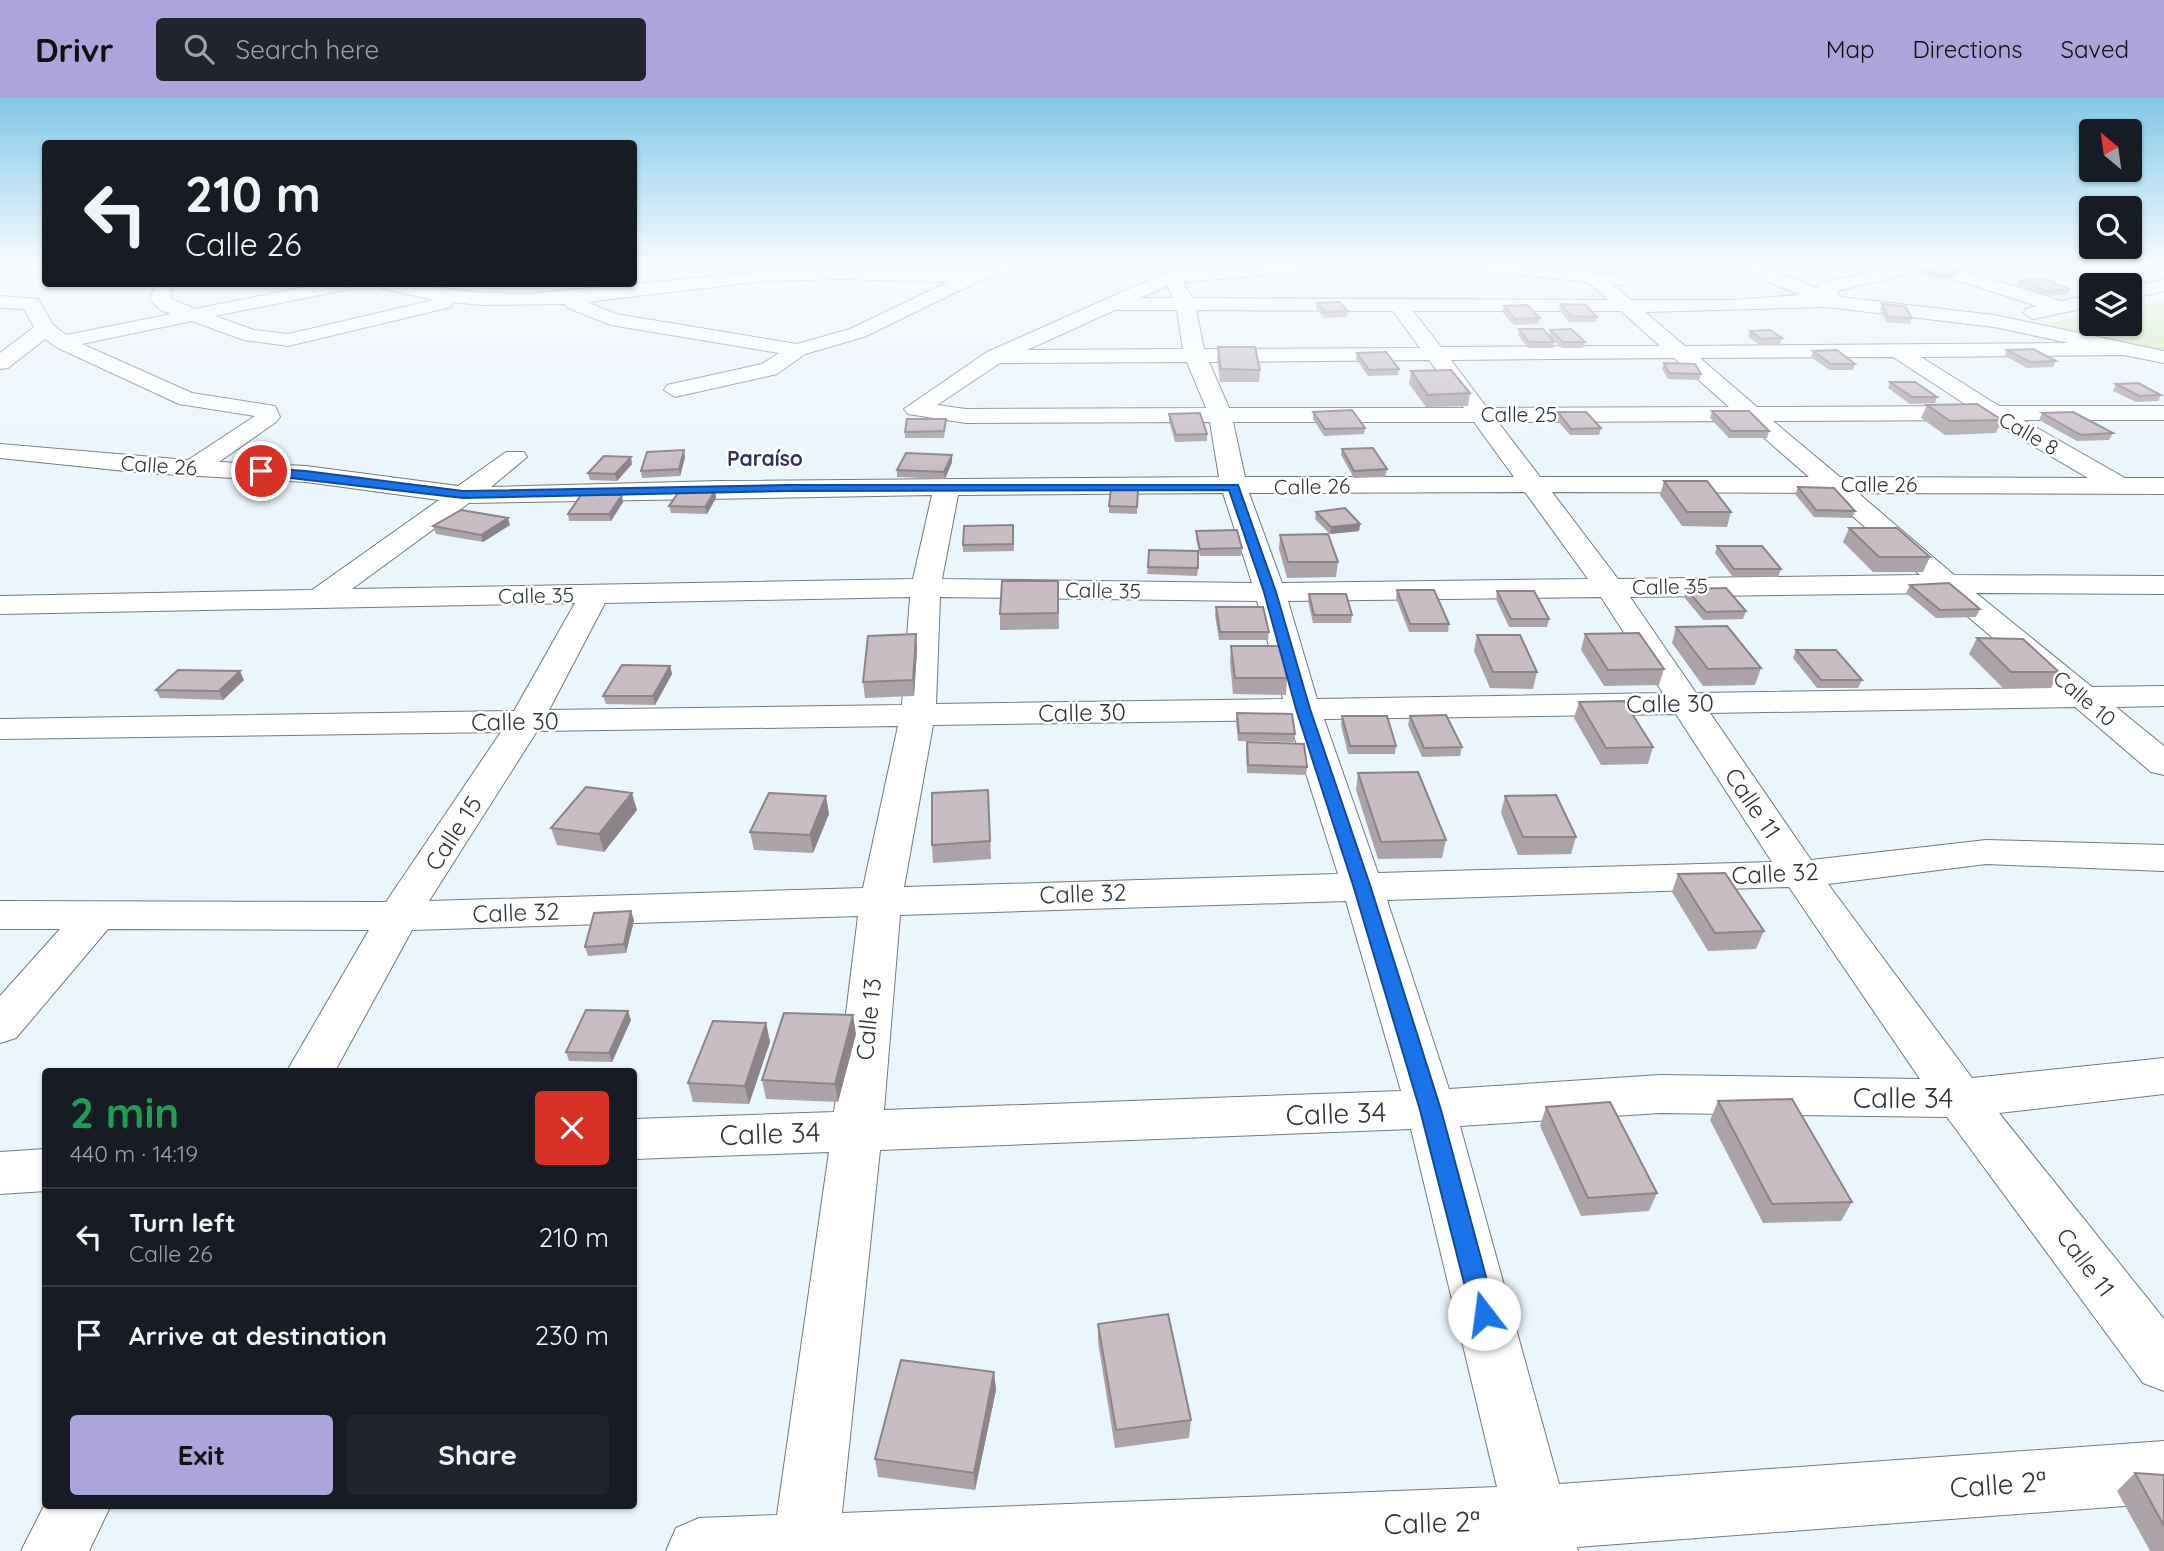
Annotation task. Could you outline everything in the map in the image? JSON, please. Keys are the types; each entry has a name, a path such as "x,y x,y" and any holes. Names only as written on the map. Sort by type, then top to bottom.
{"street":[{"path":"51,332 187,399 267,411 268,416 261,423 194,467"},
{"path":"0,363 53,335 76,332"},
{"path":"240,332 251,336 288,340 323,332"},
{"path":"688,332 798,350"},
{"path":"675,390 769,369 798,350 859,332"},
{"path":"995,357 1050,332"},
{"path":"1189,332 1195,355 1220,415 1234,487 1270,592 1303,709 1362,885 1431,1110 1541,1534"},
{"name":"Calle 11","path":"1418,332 1609,587 1800,874 1960,1098 2164,1364"},
{"name":"Calle 10","path":"1667,332 1684,353 1750,414 1947,584 2164,765"},
{"path":"2043,332 2164,358"},
{"path":"995,357 2122,349"},
{"name":"Calle 8","path":"1898,351 1993,413 2164,509"},
{"name":"Calle 25","path":"995,357 916,409 966,416 2164,413"},
{"name":"Calle 26","path":"0,451 306,474 463,495 784,488 1832,484 2164,486"},
{"path":"321,598 515,457"},
{"name":"Calle 13","path":"805,1549 857,1130 881,899 918,715 926,588 946,489"},
{"name":"Calle 35","path":"0,605 926,588 1270,592 1947,584 2164,585"},
{"name":"Calle 15","path":"313,1068 398,916 526,721 595,594"},
{"name":"Calle 30","path":"0,729 2164,696"},
{"name":"Calle 32","path":"0,915 398,916 881,899 1800,874 1986,852 2164,858"},
{"path":"0,1026 95,917"},
{"name":"Calle 34","path":"637,1139 1431,1110 1660,1094 1960,1098 2164,1076"},
{"path":"0,1173 42,1170"},
{"name":"Calle 2ª","path":"699,1551 1541,1534 2164,1472"},
{"path":"54,1551 77,1509"}],"green space":[{"path":"2142,332 2164,332 2164,353 2093,336 2142,336"}],"building":[{"path":"1521,332 1545,332 1554,342 1529,342"},
{"path":"1552,332 1574,332 1585,342 1563,342"},
{"path":"1751,332 1773,332 1782,338 1761,339"},
{"path":"1218,347 1255,347 1260,370 1221,369"},
{"path":"2033,349 2056,361 2030,362 2007,350"},
{"path":"1837,350 1855,364 1831,364 1813,351"},
{"path":"1386,352 1399,369 1369,370 1357,353"},
{"path":"1664,363 1695,364 1701,374 1669,373"},
{"path":"1451,370 1470,393 1428,395 1411,371"},
{"path":"1890,382 1915,382 1937,397 1912,397"},
{"path":"2138,383 2161,395 2139,396 2116,384"},
{"path":"1977,404 2002,420 1950,421 1927,405"},
{"path":"1352,410 1365,428 1325,429 1313,412"},
{"path":"1712,411 1749,411 1769,431 1731,431"},
{"path":"1558,412 1586,412 1601,428 1571,429"},
{"path":"2073,412 2113,433 2081,435 2042,413"},
{"path":"1200,413 1207,434 1176,435 1169,414"},
{"path":"907,419 946,419 944,431 905,432"},
{"path":"1373,448 1387,469 1354,471 1342,449"},
{"path":"684,450 679,469 641,471 647,452"},
{"path":"906,453 952,455 944,472 897,470"},
{"path":"604,456 631,457 615,474 588,473"},
{"path":"1664,481 1707,481 1731,512 1687,512"},
{"path":"1798,487 1834,488 1855,511 1816,510"},
{"path":"1111,489 1138,490 1137,507 1109,506"},
{"path":"680,490 715,491 705,507 669,506"},
{"path":"581,495 622,495 609,514 568,514"},
{"path":"1345,508 1360,524 1331,527 1316,512"},
{"path":"461,510 508,518 481,535 433,526"},
{"path":"1013,525 1013,544 963,545 964,526"},
{"path":"1849,528 1897,528 1930,557 1879,557"},
{"path":"1237,530 1242,548 1200,549 1196,531"},
{"path":"1328,534 1338,562 1288,562 1280,535"},
{"path":"1717,546 1762,546 1781,569 1734,569"},
{"path":"1149,550 1198,551 1198,568 1148,567"},
{"path":"1002,581 1058,581 1058,613 1000,614"},
{"path":"1949,583 1980,609 1940,610 1910,585"},
{"path":"1726,588 1746,611 1706,612 1686,589"},
{"path":"1397,590 1434,590 1449,624 1410,624"},
{"path":"1497,591 1534,591 1549,619 1511,619"},
{"path":"1309,594 1346,594 1352,615 1314,615"},
{"path":"1216,607 1263,607 1269,632 1220,632"},
{"path":"1727,626 1761,668 1708,669 1676,627"},
{"path":"1639,633 1664,669 1608,670 1585,634"},
{"path":"916,634 913,680 863,682 868,636"},
{"path":"1477,635 1520,635 1537,672 1493,672"},
{"path":"1977,638 2023,639 2059,672 2011,672"},
{"path":"1231,646 1281,646 1287,678 1235,678"},
{"path":"1796,650 1836,650 1862,680 1821,680"},
{"path":"622,665 670,666 653,696 603,696"},
{"path":"178,670 240,671 219,691 156,690"},
{"path":"1624,701 1653,747 1606,748 1579,702"},
{"path":"1237,713 1292,714 1295,734 1239,733"},
{"path":"1446,715 1462,747 1424,748 1410,716"},
{"path":"1342,716 1387,716 1396,746 1350,746"},
{"path":"1247,742 1304,744 1307,767 1248,765"},
{"path":"1418,772 1446,840 1381,842 1358,773"},
{"path":"586,787 632,793 599,834 551,828"},
{"path":"988,790 990,841 932,845 932,793"},
{"path":"769,793 826,796 810,835 750,832"},
{"path":"1556,795 1576,837 1523,837 1505,796"},
{"path":"1725,873 1764,931 1715,933 1678,874"},
{"path":"631,911 624,944 585,947 594,913"},
{"path":"586,1010 628,1011 609,1053 566,1052"},
{"path":"784,1013 853,1015 835,1084 762,1080"},
{"path":"713,1021 766,1023 745,1086 688,1083"},
{"path":"1792,1099 1852,1202 1772,1204 1718,1101"},
{"path":"1610,1102 1657,1193 1588,1198 1546,1107"},
{"path":"1168,1314 1191,1420 1116,1430 1098,1324"},
{"path":"901,1360 994,1372 974,1473 875,1459"},
{"path":"2135,1473 2164,1475 2164,1526"}],"district":[{"name":"Paraíso","path":"765,458"}],"route":[{"path":"261,471 306,474 463,495 787,488 1234,487 1270,592 1303,709 1362,885 1431,1110 1484,1314"}]}
